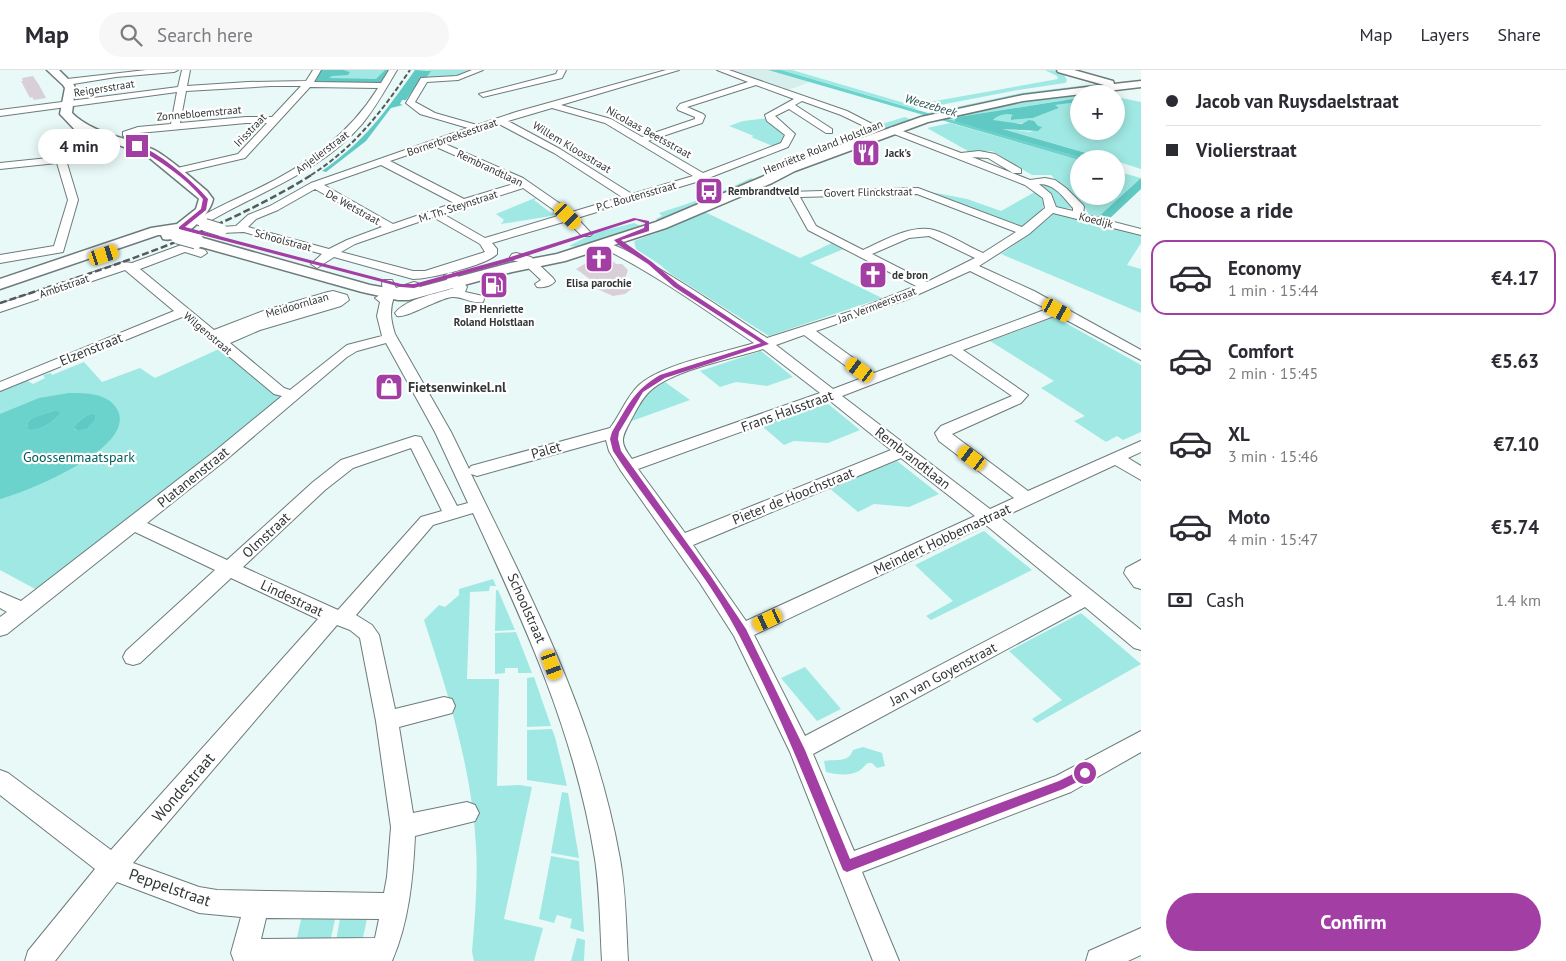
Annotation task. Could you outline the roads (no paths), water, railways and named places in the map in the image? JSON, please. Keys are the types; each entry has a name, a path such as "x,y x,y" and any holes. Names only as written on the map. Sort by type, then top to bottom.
{"main road":[{"path":"55,70 67,82 70,88 66,114 72,122 99,137 137,146 150,152 202,194 206,199 200,205 192,234"},
{"path":"1057,70 1069,78 1070,83 1067,86"},
{"path":"1062,70 1131,85"},
{"path":"1077,70 1131,85"},
{"path":"1077,70 1131,85"},
{"name":"Henriëtte Roland Holstlaan","path":"602,234 647,229 767,180 790,168 894,132 921,116 993,96 1067,86 1131,85"},
{"name":"Henriëtte Roland Holstlaan","path":"921,116 1023,98 1070,92"},
{"path":"855,132 850,136 850,139 866,142"},
{"name":"Henriëtte Roland Holstlaan","path":"389,289 409,295 453,284 566,244 602,234 635,219 724,189 855,132 894,132"},
{"path":"635,219 648,222 647,229"},
{"path":"0,284 156,231 192,234"},
{"path":"0,289 150,239 192,234"},
{"name":"Schoolstraat","path":"192,234 317,264 389,289"},
{"name":"Schoolstraat","path":"192,234 389,289"},
{"name":"Henriëtte Roland Holstlaan","path":"524,260 566,244"},
{"name":"Henriëtte Roland Holstlaan","path":"389,289 453,284"}],"street":[{"path":"67,82 174,70"},
{"path":"176,126 186,70"},
{"name":"Irisstraat","path":"176,172 241,156 309,83 317,70"},
{"name":"Anjelierstraat","path":"192,234 204,219 286,178 326,151 358,123 393,70"},
{"path":"472,129 450,124 446,119 416,108 410,103 424,80 458,78 479,70"},
{"path":"476,90 560,76 562,70"},
{"name":"Bornerbroeksestraat","path":"244,229 242,226 252,217 274,208 315,185 499,120 675,70"},
{"path":"721,70 757,82 795,99 845,114 965,156 1031,182 1046,194 1050,200 1051,209"},
{"path":"458,78 519,114"},
{"path":"642,140 699,121 700,116 681,108 683,106 757,82"},
{"name":"Reigersstraat","path":"0,113 183,89 309,83 384,86"},
{"path":"795,99 829,131"},
{"name":"P.C. Boutensstraat","path":"484,242 702,177 785,145 790,134 770,119 770,115 795,99"},
{"name":"Nicolaas Beetsstraat","path":"553,104 565,110 602,118 702,177"},
{"name":"Zonnebloemstraat","path":"126,134 138,130 176,126 246,120 274,120"},
{"name":"Willem Kloosstraat","path":"499,120 558,152 630,198"},
{"path":"0,166 57,161 69,152 99,137"},
{"name":"Rembrandtlaan","path":"435,142 526,184 568,216 602,234 628,256 766,344 989,518 1141,642"},
{"path":"0,260 51,250 73,200 69,183 57,161"},
{"path":"382,161 463,203"},
{"path":"1031,182 1044,179 1056,184 1078,207 1080,210 1077,215"},
{"name":"M. Th. Steynstraat","path":"317,264 345,245 463,203 526,184"},
{"name":"De Wetstraat","path":"315,185 392,228"},
{"name":"Govert Flinckstraat","path":"864,254 812,228 793,194 918,191 1025,232"},
{"path":"200,205 228,208"},
{"name":"Koedijk","path":"1051,209 1141,232"},
{"name":"Jan Vermeerstraat","path":"616,432 641,391 663,377 807,331 925,286 984,258 1025,232 1051,209"},
{"path":"434,213 484,242"},
{"name":"Schoolstraat","path":"192,234 244,229 420,276 484,258 491,254 491,249 484,242"},
{"path":"864,254 913,233 923,232 931,233 984,258"},
{"name":"Ambtstraat","path":"0,308 184,248 192,234"},
{"path":"864,254 925,286"},
{"path":"524,260 549,281 541,284"},
{"path":"970,266 1029,294 1141,356"},
{"name":"Wilgenstraat","path":"129,267 215,339 280,390 293,395"},
{"path":"402,313 453,284 478,299"},
{"name":"Schoolstraat","path":"389,289 384,310 385,324 390,336 442,432 478,506 552,665 577,732 597,805 608,861 615,961"},
{"name":"Meidoornlaan","path":"333,295 343,300 336,303 215,339 246,320 276,310 333,295"},
{"name":"Frans Halsstraat","path":"627,467 832,394 1057,310"},
{"name":"Elzenstraat","path":"0,387 183,312"},
{"path":"807,331 872,379"},
{"name":"Platanenstraat","path":"0,628 134,524 346,351 390,336"},
{"path":"953,349 1021,395 1016,400 947,430 943,433 944,437 1028,500"},
{"path":"616,432 614,439 617,451 627,467 682,542 742,632 800,750 886,961"},
{"name":"Palet","path":"477,470 616,432"},
{"name":"Olmstraat","path":"133,657 319,486 347,464 414,441 452,514"},
{"name":"Meindert Hobbemastraat","path":"742,632 1141,446"},
{"name":"Pieter de Hoochstraat","path":"682,542 903,451"},
{"path":"1116,458 1141,474"},
{"name":"Wondestraat","path":"38,961 113,867 337,617 427,521 478,506"},
{"name":"Lindestraat","path":"134,524 365,630 369,635 387,721 403,827 400,877 380,956"},
{"path":"1141,568 1133,572 1141,582"},
{"name":"Jan van Goyenstraat","path":"800,750 1086,598"},
{"path":"0,599 21,610"},
{"path":"387,721 444,706"},
{"path":"847,866 1063,784 1139,744"},
{"name":"Peppelstraat","path":"0,781 113,867 150,883 199,900 257,905 394,906"},
{"path":"403,827 467,813"},
{"path":"257,905 244,953 380,956"},
{"path":"1099,961 1141,941"}],"railway":[{"path":"311,175 354,141 378,114 410,70"},
{"path":"0,303 121,263 200,232 239,215 313,174"}],"place":[{"name":"Jack's","path":"866,153"},
{"name":"Rembrandtveld","path":"709,191"},
{"name":"Elisa parochie","path":"599,259"},
{"name":"de bron","path":"873,275"},
{"name":"BP Henriette Roland Holstlaan","path":"494,285"},
{"name":"Fietsenwinkel.nl","path":"389,387"}],"water label":[{"name":"Weezebeek","path":"931,105"}],"park label":[{"name":"Goossenmaatspark","path":"79,457"}]}
